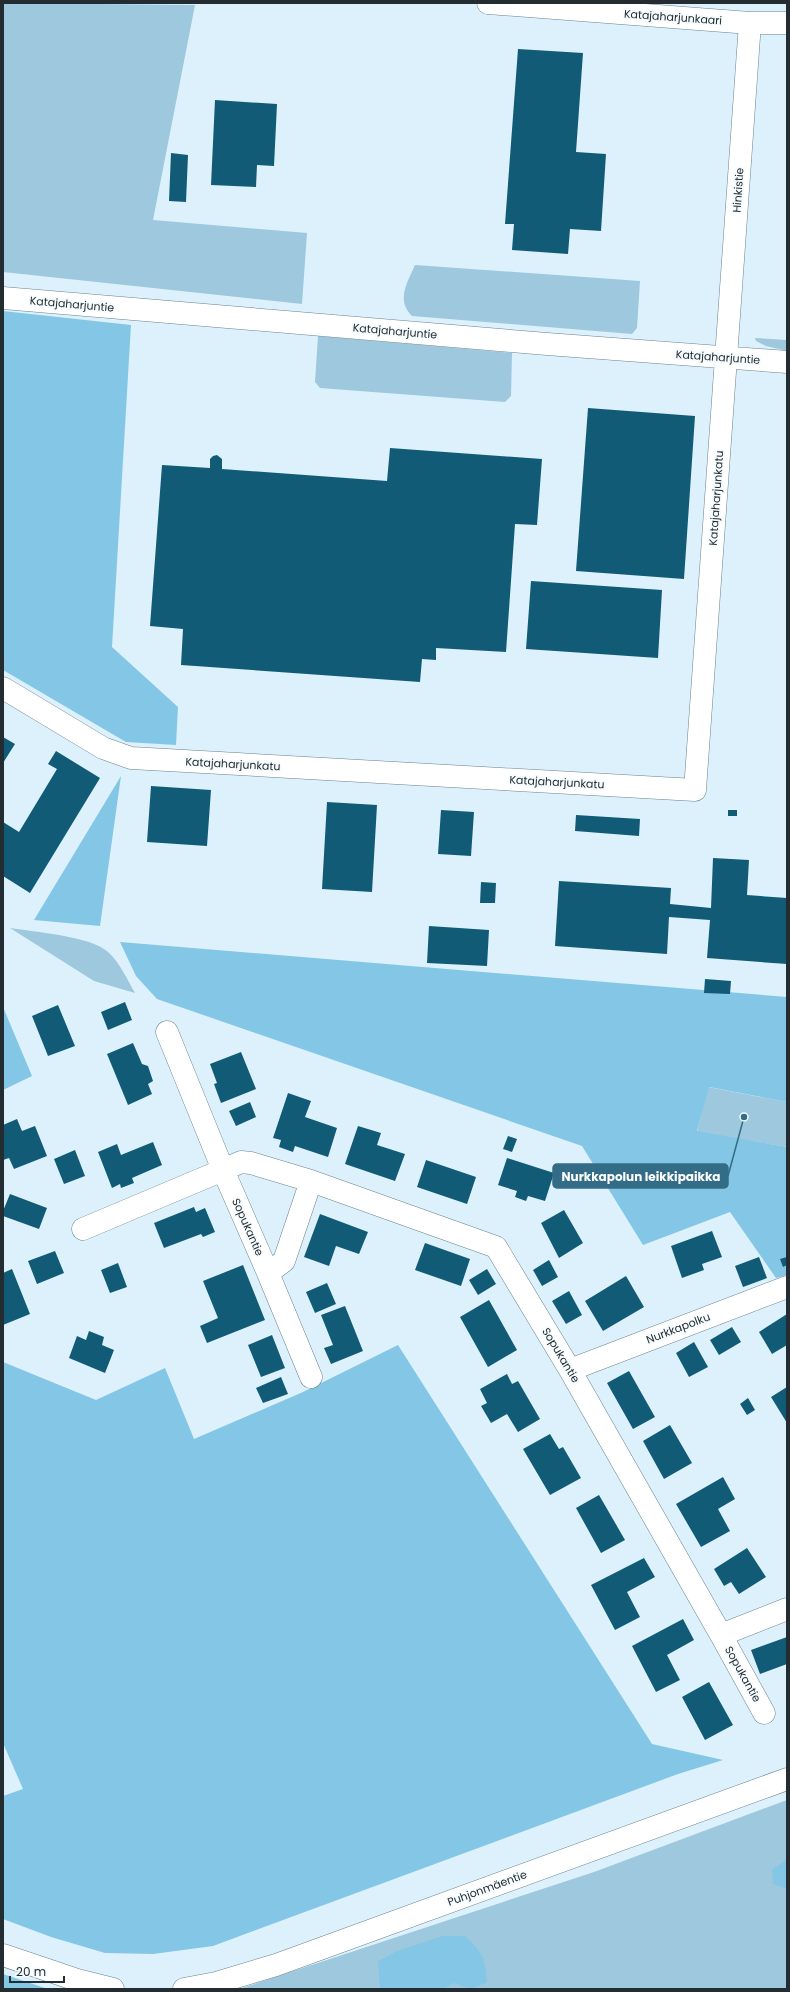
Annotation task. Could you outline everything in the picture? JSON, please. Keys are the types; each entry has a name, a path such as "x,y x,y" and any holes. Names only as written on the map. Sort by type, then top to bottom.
{"street":[{"name":"Katajaharjunkaari","path":"488,3 750,23 787,23"},
{"name":"Hinkistie","path":"726,357 750,23"},
{"name":"Katajaharjuntie","path":"3,298 787,362"},
{"name":"Katajaharjunkatu","path":"3,688 103,748 131,758 695,790 726,357"},
{"path":"83,1229 223,1170 167,1032"},
{"name":"Sopukantie","path":"311,1377 223,1170 242,1162 252,1163 311,1181 496,1247 570,1370 764,1713"},
{"path":"268,1273 284,1261 311,1181"},
{"name":"Nurkkapolku","path":"570,1370 787,1287"},
{"name":"Sopukantie","path":"721,1635 787,1609"},
{"name":"Puhjonmäentie","path":"184,1989 222,1981 276,1965 787,1779"},
{"path":"3,1955 77,1980 114,1989"}],"shaded area":[{"path":"3,3 195,5 153,220 307,233 302,304 3,272"},
{"path":"415,265 640,281 637,328 632,334 412,316 407,310 405,304 404,291"},
{"path":"3,311 131,325 112,647 178,707 176,745 126,742 3,670"},
{"path":"318,336 512,353 511,396 505,402 320,388 315,382"},
{"path":"755,338 787,340 787,351 766,346 756,341"},
{"path":"121,776 100,926 34,920"},
{"path":"10,928 76,938 100,947 108,952 116,961 135,993 94,981"},
{"path":"120,942 787,997 787,1102 709,1087 697,1131 787,1147 787,1275 776,1278 730,1212 643,1245 582,1146 157,999 136,976"},
{"path":"3,1007 32,1076 3,1090"},
{"path":"708,1087 787,1102 787,1147 697,1132"},
{"path":"398,1345 652,1744 723,1760 678,1774 213,1946 153,1954 105,1953 51,1937 3,1919 3,1796 23,1789 3,1743 3,1362 96,1400 165,1368 194,1439 303,1392"},
{"path":"787,1800 787,1989 239,1989 594,1872"},
{"path":"787,1859 787,1889 773,1884 772,1870"},
{"path":"443,1936 465,1936 476,1947 484,1961 487,1982 471,1989 454,1983 443,1989 380,1988 378,1961 397,1951"},
{"path":"3,1974 48,1989 3,1989"}],"building":[{"path":"518,49 583,53 576,152 606,154 601,231 570,229 568,254 512,250 514,224 505,224"},
{"path":"215,100 277,104 274,166 257,165 256,187 211,185"},
{"path":"171,153 188,155 186,202 169,201"},
{"path":"588,408 695,416 684,579 576,571"},
{"path":"390,448 542,459 537,525 515,524 506,652 436,648 436,660 422,659 420,682 181,665 183,629 150,626 162,465 210,468 210,459 217,455 222,459 222,469 387,481"},
{"path":"531,581 662,590 658,658 526,649"},
{"path":"3,737 15,744 3,763"},
{"path":"56,751 100,778 30,893 3,876 3,822 19,832 57,769 48,764"},
{"path":"151,786 211,790 207,846 147,842"},
{"path":"327,802 377,805 372,892 322,889"},
{"path":"441,810 474,812 471,856 438,854"},
{"path":"728,810 737,810 737,816 728,816"},
{"path":"576,815 640,819 639,836 575,831"},
{"path":"713,858 749,860 747,895 787,898 787,964 707,958 710,920 669,917 667,954 555,946 559,881 671,888 670,904 711,908"},
{"path":"481,882 496,883 495,903 480,903"},
{"path":"429,926 489,930 487,966 427,963"},
{"path":"705,979 731,981 730,994 704,993"},
{"path":"125,1002 132,1020 108,1030 101,1012"},
{"path":"58,1005 75,1046 48,1056 32,1016"},
{"path":"133,1043 142,1064 148,1066 153,1081 148,1084 152,1094 128,1105 107,1054"},
{"path":"241,1052 256,1089 221,1103 214,1084 217,1083 210,1064"},
{"path":"288,1093 311,1101 305,1117 337,1128 328,1157 295,1146 293,1152 279,1147 281,1140 273,1138"},
{"path":"250,1102 256,1117 236,1126 229,1111"},
{"path":"17,1119 22,1131 35,1126 47,1156 14,1169 9,1158 3,1160 3,1125"},
{"path":"358,1126 381,1133 377,1145 405,1154 395,1181 345,1164"},
{"path":"508,1136 517,1139 512,1152 503,1149"},
{"path":"153,1142 162,1165 132,1178 134,1183 121,1188 120,1184 112,1188 98,1152 117,1144 121,1155"},
{"path":"75,1150 85,1176 64,1184 54,1159"},
{"path":"507,1158 554,1173 545,1201 528,1196 526,1201 515,1197 517,1191 498,1185"},
{"path":"426,1160 476,1177 467,1204 417,1187"},
{"path":"10,1194 47,1208 39,1229 3,1216 3,1211"},
{"path":"194,1207 196,1212 205,1208 215,1232 203,1237 201,1234 164,1248 154,1223"},
{"path":"564,1210 583,1243 559,1258 541,1223"},
{"path":"320,1214 368,1232 359,1254 336,1246 329,1266 304,1257"},
{"path":"712,1231 722,1257 702,1264 704,1270 682,1278 671,1246"},
{"path":"425,1243 470,1259 461,1286 415,1270"},
{"path":"55,1251 64,1273 37,1284 28,1261"},
{"path":"759,1257 767,1278 743,1287 735,1266"},
{"path":"787,1257 787,1265 783,1267 780,1259"},
{"path":"549,1260 558,1277 542,1286 533,1270"},
{"path":"118,1263 127,1287 110,1293 101,1270"},
{"path":"243,1265 265,1320 207,1343 200,1326 218,1318 203,1281"},
{"path":"12,1269 30,1314 3,1325 3,1273"},
{"path":"487,1269 496,1284 478,1295 469,1280"},
{"path":"626,1276 644,1307 603,1331 585,1301"},
{"path":"327,1283 336,1304 315,1313 306,1292"},
{"path":"569,1291 582,1315 566,1324 552,1301"},
{"path":"489,1300 517,1350 488,1367 460,1317"},
{"path":"345,1306 363,1351 331,1364 324,1348 333,1345 321,1315"},
{"path":"787,1314 787,1345 772,1354 759,1332"},
{"path":"732,1327 741,1342 719,1355 710,1340"},
{"path":"89,1331 104,1337 102,1345 114,1350 105,1373 69,1358 77,1336 86,1340"},
{"path":"272,1335 285,1368 261,1377 248,1345"},
{"path":"694,1342 708,1367 689,1377 676,1353"},
{"path":"629,1371 655,1417 633,1429 607,1383"},
{"path":"507,1374 512,1384 518,1381 540,1419 518,1432 507,1414 491,1423 481,1406 487,1403 480,1389"},
{"path":"281,1377 288,1394 263,1403 256,1388"},
{"path":"787,1387 787,1423 771,1397"},
{"path":"748,1398 755,1410 747,1415 740,1404"},
{"path":"670,1425 692,1463 664,1479 643,1441"},
{"path":"550,1434 559,1449 563,1447 581,1478 550,1495 523,1449"},
{"path":"723,1477 735,1499 718,1509 730,1531 701,1547 676,1504"},
{"path":"599,1495 625,1540 601,1553 576,1508"},
{"path":"747,1548 766,1577 739,1594 731,1582 724,1586 714,1569"},
{"path":"644,1558 655,1577 627,1592 640,1617 615,1630 591,1585"},
{"path":"683,1619 694,1640 667,1655 680,1680 656,1692 632,1646"},
{"path":"787,1637 787,1664 760,1674 751,1650"},
{"path":"709,1682 733,1725 705,1740 682,1697"}],"place":[{"name":"Nurkkapolun leikkipaikka","path":"744,1117"}]}
